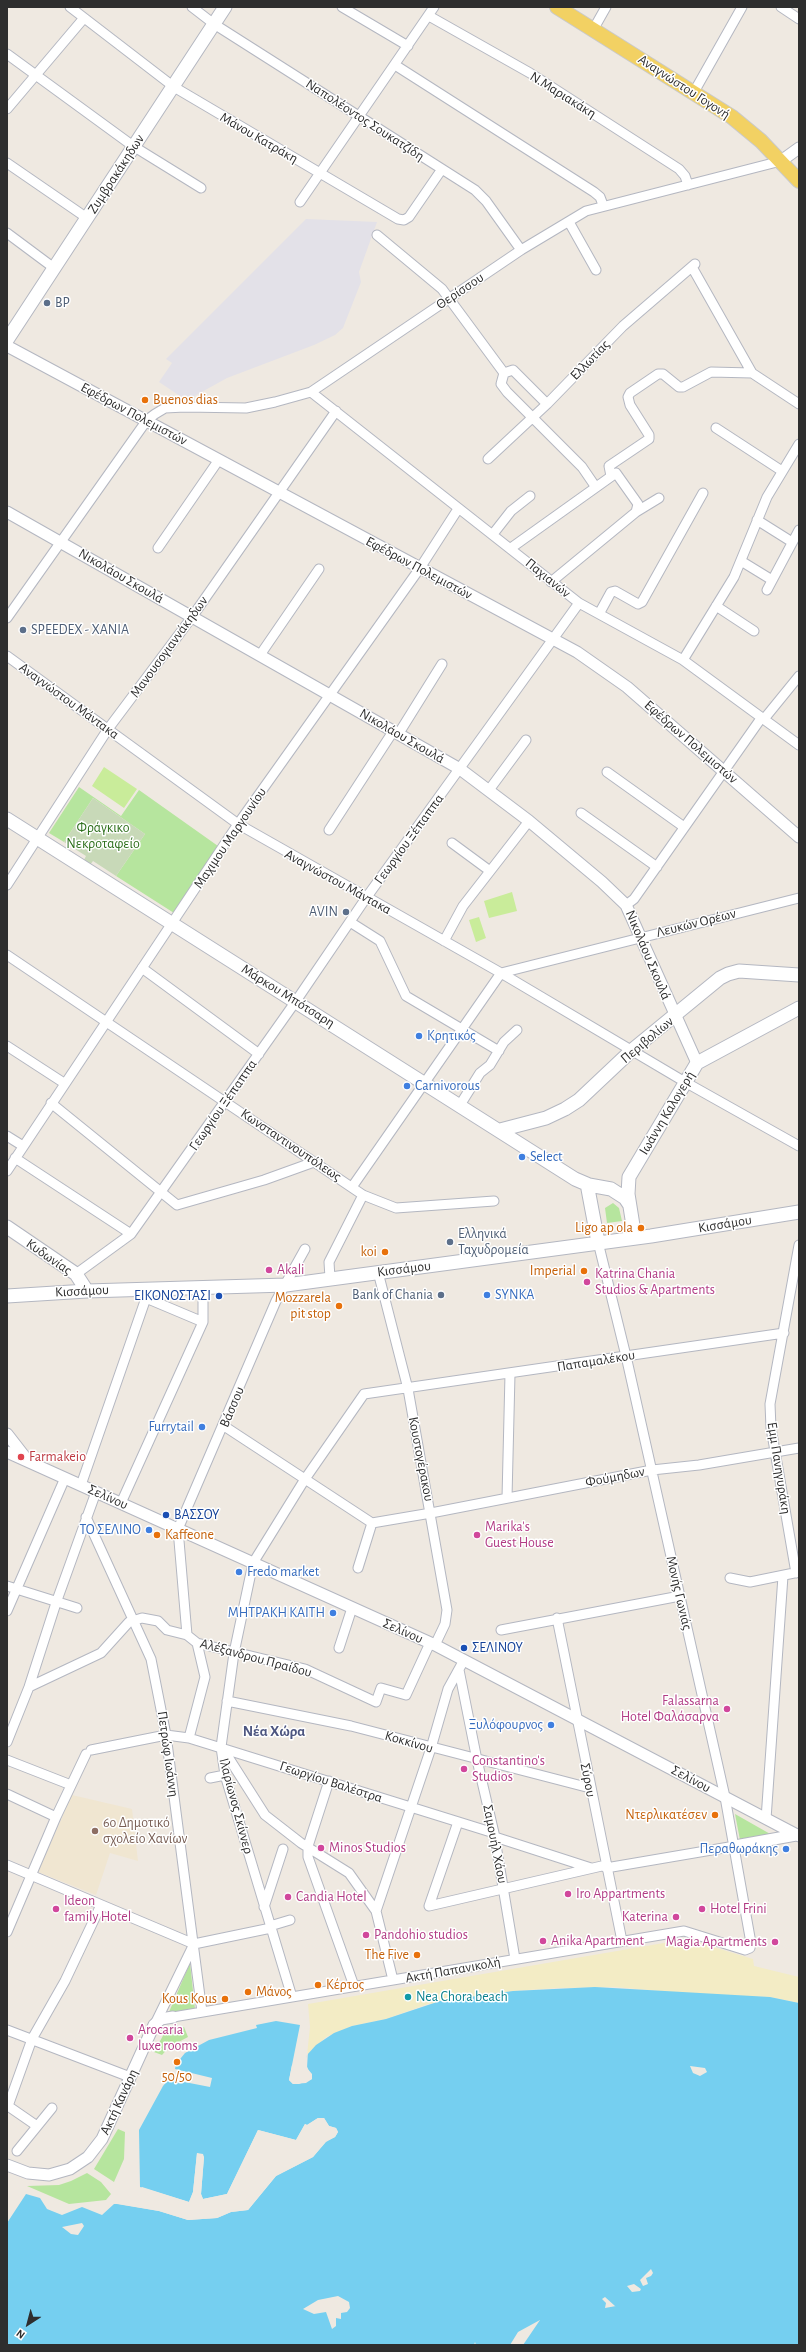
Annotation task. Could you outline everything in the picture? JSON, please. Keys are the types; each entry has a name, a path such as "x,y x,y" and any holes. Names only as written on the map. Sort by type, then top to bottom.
{"main road":[{"name":"Ζυμβρακάκηδων","path":"7,340 225,7"},
{"name":"Αναγνώστου Γογονή","path":"557,7 732,117 761,141 799,181"},
{"name":"Μάρκου Μπότσαρη","path":"7,819 426,1082 582,1182 617,1192"},
{"name":"Περιβολίων","path":"500,1130 539,1120 565,1109 592,1089 631,1051 720,978 739,971 799,975"},
{"name":"Ιωάννη Καλογερή","path":"629,1177 697,1063 799,1008"},
{"name":"Μάρκου Μπότσαρη","path":"569,1174 588,1189 603,1195 617,1192"},
{"path":"629,1177 617,1192 630,1204"},
{"path":"629,1177 628,1186 635,1238"},
{"path":"588,1189 598,1242"},
{"name":"Κισσάμου","path":"7,1296 87,1290 146,1294 203,1288 286,1285 635,1238 799,1212"},
{"name":"Κυδωνίας","path":"7,1228 76,1274 87,1290"}],"street":[{"name":"Μάνου Κατράκη","path":"70,7 174,87 398,219 404,220 409,217 442,169"},
{"name":"Ναπολέοντος Σουκατζίδη","path":"192,7 214,24 360,115 475,190 486,201 521,250"},
{"path":"342,7 408,46"},
{"path":"300,202 434,7"},
{"path":"593,30 606,7"},
{"path":"694,92 742,7"},
{"path":"781,7 799,19"},
{"name":"Ν.Μαριακάκη","path":"429,16 530,74 679,169 685,176 688,185"},
{"path":"7,109 84,18"},
{"path":"7,54 133,146 201,188"},
{"path":"395,65 594,192 600,197 603,205"},
{"path":"781,161 799,148"},
{"name":"Θερίσσου","path":"147,420 165,408 214,406 246,408 311,392 521,250 586,211 603,205 781,161"},
{"path":"7,163 87,218"},
{"path":"569,222 596,270"},
{"path":"7,233 54,268"},
{"path":"377,235 442,289 504,373"},
{"name":"Ελλωτίας","path":"488,459 547,404 623,326 694,265 752,373"},
{"name":"Εφέδρων Πολεμιστών","path":"7,346 552,638 602,667 799,837"},
{"path":"504,373 513,370 547,404"},
{"path":"611,476 609,466 648,440 649,435 632,410 628,397 658,374 663,374 679,387 683,387 711,372 752,373 799,404"},
{"path":"504,373 501,384 582,467 595,486"},
{"name":"Παχιανών","path":"311,392 579,603 683,660 799,745"},
{"name":"Μανουσογιαννάκηδων","path":"7,885 108,730 192,617 336,411"},
{"path":"9,612 147,420"},
{"path":"716,428 782,471"},
{"path":"683,660 741,561 773,485 799,444"},
{"path":"158,548 218,460"},
{"path":"511,548 595,486 616,473 638,504 636,512"},
{"path":"599,614 611,592 615,591 638,604 642,602 703,492"},
{"path":"493,534 511,511 530,496"},
{"path":"551,582 636,512 659,498"},
{"name":"Μαχιμου Mαργουνίου","path":"7,1171 64,1083 238,824 420,568 458,509"},
{"name":"Νικολάου Σκουλά","path":"7,512 396,732 460,769 489,790 602,882 626,905 674,1016 697,1063"},
{"path":"757,520 792,542"},
{"path":"767,590 799,530"},
{"path":"741,561 772,580"},
{"path":"260,655 319,569"},
{"name":"Γεωργίου Ξέπαππα","path":"76,1274 131,1234 259,1054 366,898 460,769 552,638 579,603"},
{"path":"716,606 754,631"},
{"name":"Αναγνώστου Μάντακα","path":"7,656 238,824 366,898 501,973 631,1051 799,1146"},
{"path":"329,830 442,664"},
{"path":"626,905 634,899 763,718 799,676"},
{"path":"489,790 526,740"},
{"path":"607,772 684,827"},
{"path":"581,813 657,867"},
{"path":"444,941 463,906 529,822"},
{"path":"452,844 490,871"},
{"name":"Λευκών Ορέων","path":"501,973 639,937 799,898"},
{"path":"350,922 380,941 406,996 499,1050"},
{"name":"Κωνσταντινουπόλεως","path":"7,955 363,1195 396,1208 494,1201"},
{"path":"142,968 259,1054"},
{"path":"352,1187 501,973"},
{"path":"460,1105 480,1073 490,1065 508,1036 517,1030"},
{"path":"7,1046 64,1083"},
{"path":"51,1103 177,1205 264,1180 314,1162"},
{"path":"7,1136 23,1146"},
{"path":"15,1158 131,1234"},
{"path":"330,1278 329,1262 363,1195"},
{"name":"Μονής Γωνιάς","path":"598,1242 626,1356 725,1797 735,1846 751,1945"},
{"name":"Εμμ Πανηγυράκη","path":"798,1573 771,1428 770,1404 799,1245"},
{"name":"Βάσσου","path":"178,1529 224,1426 276,1301 305,1249"},
{"name":"Κουστογέρακου","path":"378,1272 408,1389 447,1610 445,1624 432,1644"},
{"path":"121,1503 203,1322 203,1288"},
{"path":"81,1485 146,1294"},
{"name":"Κισσάμου","path":"146,1294 203,1322"},
{"name":"Παπαμαλέκου","path":"305,1479 364,1394 408,1389 784,1333"},
{"path":"507,1498 510,1374"},
{"path":"224,1426 372,1523 358,1568"},
{"name":"Σελίνου","path":"7,1434 28,1461 432,1644 461,1665 577,1720 798,1835"},
{"name":"Φούμηδων","path":"372,1523 652,1470 799,1448"},
{"path":"7,1452 28,1461"},
{"path":"7,1611 65,1478"},
{"name":"Ιλαρίωνος Σκίννερ","path":"292,1997 225,1775 221,1746 234,1653 253,1563 305,1479"},
{"path":"7,1742 29,1687 56,1603 96,1492"},
{"name":"Πετρώφ Ιωάννη","path":"86,1517 151,1659 166,1735 202,2012"},
{"path":"178,1529 187,1635"},
{"path":"730,1578 750,1582 798,1573"},
{"path":"766,1819 782,1576"},
{"path":"7,1586 56,1603 77,1608"},
{"path":"501,1630 557,1618 680,1596"},
{"path":"339,1648 352,1608"},
{"name":"Αλέξανδρου Πραίδου","path":"134,1620 142,1618 158,1620 167,1630 187,1635 197,1643 305,1669 376,1702 381,1688 406,1695 432,1644"},
{"name":"Σύρου","path":"557,1618 622,1941"},
{"path":"29,1687 101,1653 116,1634 129,1622 134,1620"},
{"path":"189,1738 204,1677 197,1643"},
{"path":"376,1912 431,1748 448,1689 461,1665"},
{"name":"Σαμουήλ Χάου","path":"461,1665 477,1760 495,1835 515,1959"},
{"name":"Κοκκίνου","path":"227,1701 351,1726 477,1760 590,1788"},
{"name":"Γεωργίου Βαλέστρα","path":"71,1785 88,1752 166,1735 189,1738 221,1746 410,1808 458,1822 592,1868"},
{"path":"221,1746 264,1815 349,1873 376,1912 393,1980"},
{"path":"7,1760 71,1785 30,1875 7,1932"},
{"path":"210,1778 225,1775"},
{"path":"329,1782 308,1846 308,1857 354,1986"},
{"path":"7,1794 56,1817"},
{"path":"458,1822 428,1905 430,1906 592,1868 798,1835"},
{"path":"264,1907 283,1849"},
{"path":"7,1865 194,1944 270,1927 290,1920"},
{"path":"37,2126 8,2106 32,2039 65,1981 100,1905"},
{"name":"Ακτή Παπανικολή","path":"154,2025 161,2019 684,1931 745,1950 751,1945"},
{"name":"Ακτή Κανάρη","path":"7,2165 38,2175 60,2173 80,2163 92,2152 102,2139 154,2025 194,1944"},
{"path":"7,2030 130,2077"},
{"path":"17,2151 52,2108"}],"shaded area":[{"path":"306,219 377,222 359,272 361,282 343,328 335,335 314,345 227,378 189,399 183,398 159,382 172,363 166,359"},
{"name":"6ο Δημοτικό σχολείο Χανίων","path":"72,1795 132,1809 138,1861 110,1853 96,1895 38,1872"}],"green space":[{"path":"104,767 137,789 124,808 92,786"},
{"path":"79,787 121,816 139,790 218,846 174,913 116,876 145,834 93,798 64,842 49,833"},
{"name":"Φράγκικο Νεκροταφείο","path":"93,798 145,834 116,876 93,861 90,865 84,860 86,856 64,842"},
{"path":"512,892 517,911 489,918 484,901"},
{"path":"479,917 486,938 476,942 469,920"},
{"path":"613,1203 619,1208 622,1221 607,1223 605,1208"},
{"path":"735,1814 772,1835 740,1840"},
{"path":"190,1963 195,2009 169,2012"},
{"path":"184,2027 188,2037 169,2047 162,2055 154,2052 165,2032"},
{"path":"118,2129 125,2132 124,2159 114,2182 94,2169"},
{"path":"87,2173 101,2182 111,2194 106,2200 69,2204 27,2186 59,2185"}],"sand":[{"name":"Nea Chora beach","path":"687,1939 753,1959 754,1966 799,1977 799,2003 770,1997 692,1994 615,1987 557,1988 513,1991 428,2004 386,2019 352,2026 326,2037 307,2055 310,2027 308,2004"}],"water":[{"path":"595,1987 770,1997 799,2003 799,2345 523,2345 540,2320 518,2332 510,2345 476,2345 475,2342 474,2345 7,2345 7,2223 26,2194 40,2198 47,2209 62,2215 82,2207 102,2215 114,2204 117,2204 159,2211 188,2220 217,2218 231,2212 248,2210 276,2176 313,2157 326,2141 335,2137 338,2132 336,2128 329,2126 324,2118 318,2118 307,2125 305,2124 296,2140 258,2130 227,2194 203,2199 201,2194 204,2157 197,2153 193,2192 189,2202 140,2187 139,2130 163,2086 169,2079 210,2087 212,2078 175,2069 176,2064 185,2053 209,2040 257,2028 256,2025 276,2021 300,2025 289,2080 293,2084 299,2084 312,2079 306,2064 307,2055 316,2045 334,2033 352,2026 386,2019 440,2001 513,1991","holes":["690,2066 705,2068 707,2072 700,2076 693,2073","82,2223 84,2226 78,2235 71,2234 62,2227","651,2269 653,2273 651,2276 646,2278 648,2284 643,2286 640,2280","634,2284 641,2289 640,2291 632,2292 627,2286","338,2296 349,2302 350,2308 347,2312 341,2313 341,2319 336,2318 336,2326 332,2329 326,2312 314,2314 303,2309 318,2300","605,2297 616,2306 605,2308 606,2303 602,2299"]}],"pier":[{"path":"308,2051 307,2068 312,2074 312,2079 306,2083 293,2084 289,2080 292,2065 294,2065 291,2079 293,2081 301,2082 310,2078 304,2065"},
{"path":"318,2118 324,2118 329,2126 336,2128 338,2132 335,2137 326,2142 313,2157 276,2176 248,2210 231,2212 217,2218 188,2220 159,2211 113,2203 154,2208 188,2218 200,2219 216,2216 230,2210 247,2208 275,2174 312,2156 325,2140 334,2136 335,2129 328,2127 323,2120 318,2120 306,2127 296,2142 260,2132 228,2196 201,2200 199,2194 202,2157 199,2155 195,2193 190,2204 140,2189 142,2187 189,2202 193,2192 197,2153 203,2154 204,2157 201,2194 203,2199 227,2194 258,2130 296,2140 305,2124 307,2125"}],"place":[{"name":"BP","path":"47,303"},
{"name":"Buenos dias","path":"145,400"},
{"name":"SPEEDEX - ΧΑΝΙΑ","path":"23,630"},
{"name":"AVIN","path":"346,912"},
{"name":"Κρητικός","path":"419,1036"},
{"name":"Carnivorous","path":"407,1086"},
{"name":"Select","path":"522,1157"},
{"name":"Ligo ap ola","path":"641,1228"},
{"name":"Ελληνικά Ταχυδρομεία","path":"450,1242"},
{"name":"koi","path":"385,1252"},
{"name":"Akali","path":"269,1270"},
{"name":"Imperial","path":"584,1271"},
{"name":"Katrina Chania Studios & Apartments","path":"587,1282"},
{"name":"Bank of Chania","path":"441,1295"},
{"name":"SYNKA","path":"487,1295"},
{"name":"ΕΙΚΟΝΟΣΤΑΣΙ","path":"219,1296"},
{"name":"Mozzarela pit stop","path":"339,1306"},
{"name":"Furrytail","path":"202,1427"},
{"name":"Farmakeio","path":"21,1457"},
{"name":"ΒΑΣΣΟΥ","path":"166,1515"},
{"name":"ΤΟ ΣΕΛΙΝΟ","path":"149,1530"},
{"name":"Kaffeone","path":"157,1535"},
{"name":"Marika's Guest House","path":"477,1535"},
{"name":"Fredo market","path":"239,1572"},
{"name":"ΜΗΤΡΑΚΗ ΚΑΙΤΗ","path":"333,1613"},
{"name":"ΣΕΛΙΝΟΥ","path":"464,1648"},
{"name":"Falassarna Hotel Φαλάσαρνα","path":"727,1709"},
{"name":"Ξυλόφουρνος","path":"551,1725"},
{"name":"Constantino's Studios","path":"464,1769"},
{"name":"Ντερλικατέσεν","path":"715,1815"},
{"name":"6ο Δημοτικό σχολείο Χανίων","path":"95,1831"},
{"name":"Minos Studios","path":"321,1848"},
{"name":"Περαθωράκης","path":"786,1849"},
{"name":"Iro Appartments","path":"568,1894"},
{"name":"Candia Hotel","path":"288,1897"},
{"name":"Ideon family Hotel","path":"56,1909"},
{"name":"Hotel Frini","path":"702,1909"},
{"name":"Katerina","path":"676,1917"},
{"name":"Pandohio studios","path":"366,1935"},
{"name":"Anika Apartment","path":"543,1941"},
{"name":"Magia Apartments","path":"775,1942"},
{"name":"The Five","path":"417,1955"},
{"name":"Κέρτος","path":"318,1985"},
{"name":"Μάνος","path":"248,1992"},
{"name":"Nea Chora beach","path":"408,1997"},
{"name":"Kous Kous","path":"225,1999"},
{"name":"Arocaria luxe rooms","path":"130,2038"},
{"name":"50/50","path":"177,2062"}],"district":[{"name":"Νέα Χώρα","path":"274,1731"}]}
